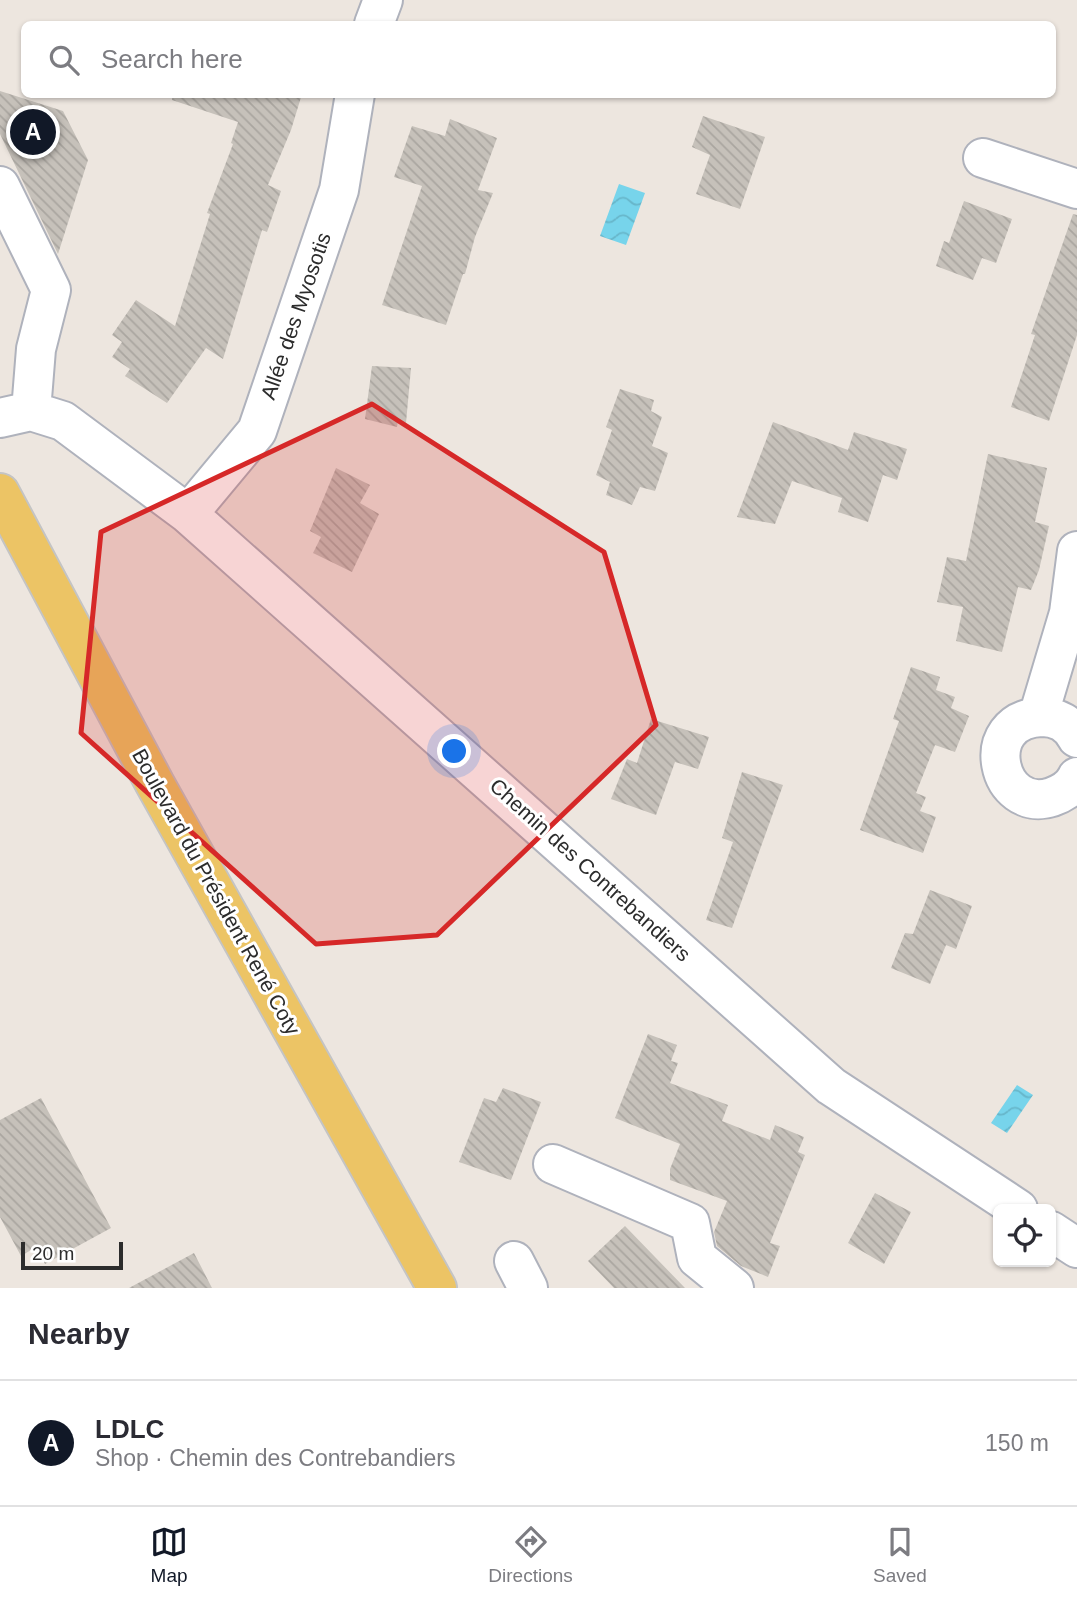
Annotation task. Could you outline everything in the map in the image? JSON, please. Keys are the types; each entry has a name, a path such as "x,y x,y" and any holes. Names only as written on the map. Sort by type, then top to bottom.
{"main road":[{"name":"Boulevard du Président René Coty","path":"0,493 155,784 437,1288"}],"street":[{"path":"375,21 383,0"},
{"name":"Allée des Myosotis","path":"188,514 257,431 339,190 354,98"},
{"path":"984,159 1077,189"},
{"path":"0,186 51,290 15,414"},
{"name":"Chemin des Contrebandiers","path":"15,414 63,421 188,514 831,1086 1010,1204"},
{"path":"1038,718 1069,613 1077,551"},
{"path":"1077,738 1064,723 1054,718 1018,722 1005,736 999,757 1005,779 1023,796 1047,799 1062,794 1077,777"},
{"path":"553,1164 690,1223 697,1258 734,1288"},
{"path":"1056,1234 1077,1248"}],"highlighted area":[{"path":"372,404 604,552 656,725 437,935 316,944 81,733 101,532"}],"water":[{"path":"619,184 645,193 626,245 600,236"},
{"path":"1017,1085 1033,1095 1007,1133 991,1123"}],"building":[{"path":"0,91 63,111 88,160 58,254 0,134"},
{"path":"301,98 291,130 268,185 281,191 267,232 262,230 223,359 206,348 167,403 125,376 130,369 112,357 122,342 112,335 136,300 175,326 210,214 207,213 233,144 231,143 238,122 172,100"},
{"path":"703,116 765,137 740,209 696,194 710,155 692,147"},
{"path":"450,119 497,138 478,190 493,193 475,237 446,325 382,305 422,186 394,177 412,126 445,136"},
{"path":"964,201 1012,219 996,263 982,258 973,280 936,266 944,241 949,243"},
{"path":"1073,214 1077,215 1077,335 1049,421 1011,407 1035,335 1031,334"},
{"path":"372,366 411,368 406,423 398,421 397,427 365,419"},
{"path":"620,389 654,400 651,411 662,417 652,446 668,453 655,491 640,487 632,505 606,495 610,482 596,475 612,430 606,427"},
{"path":"773,422 848,450 854,432 907,449 897,480 883,475 868,522 838,512 842,498 792,481 775,524 737,517"},
{"path":"988,454 1047,468 1035,522 1049,526 1039,570 1031,590 1018,587 1002,652 956,641 963,607 937,602 947,557 966,561"},
{"path":"336,468 370,485 360,503 379,514 352,572 313,553 321,537 310,531"},
{"path":"911,667 940,677 936,690 955,697 951,708 969,716 955,752 935,745 916,793 926,797 920,811 936,817 923,853 860,830 899,721 893,719"},
{"path":"651,719 709,737 698,769 675,762 656,815 611,799 627,759 637,763"},
{"path":"742,772 783,785 732,928 706,920 733,842 722,838"},
{"path":"930,890 972,906 956,949 946,945 930,984 891,968 905,933 913,934"},
{"path":"648,1034 677,1045 671,1061 678,1063 670,1083 728,1105 722,1121 770,1140 775,1125 804,1137 798,1152 805,1155 770,1243 780,1246 768,1277 741,1266 717,1246 714,1232 727,1201 670,1180 670,1169 680,1144 615,1118"},
{"path":"503,1088 541,1102 511,1180 459,1162 484,1098 496,1102"},
{"path":"41,1098 111,1228 45,1264 36,1247 21,1256 0,1217 0,1120"},
{"path":"875,1193 911,1212 884,1264 848,1243"},
{"path":"625,1226 685,1288 614,1288 588,1261"},
{"path":"194,1253 212,1288 129,1288"}],"place":[{"name":"LDLC","path":"33,132"}]}
